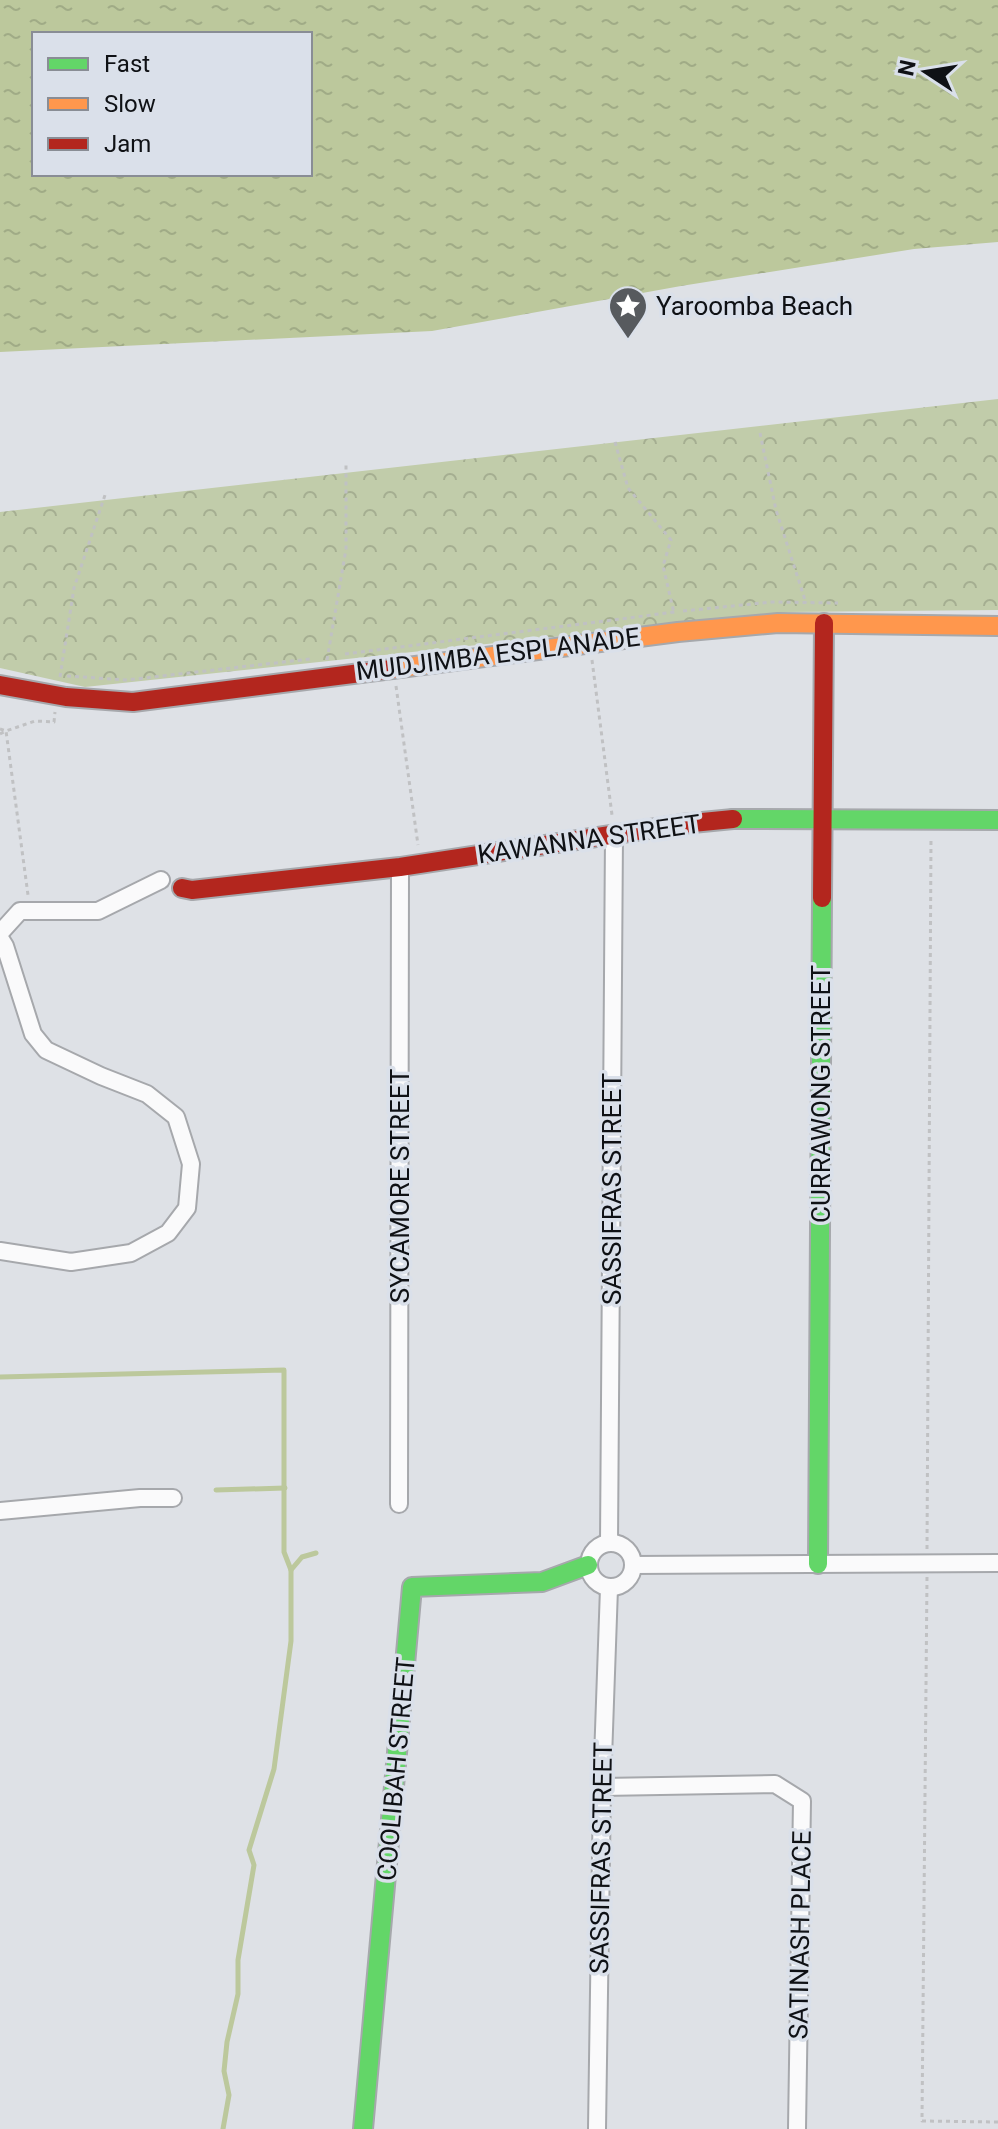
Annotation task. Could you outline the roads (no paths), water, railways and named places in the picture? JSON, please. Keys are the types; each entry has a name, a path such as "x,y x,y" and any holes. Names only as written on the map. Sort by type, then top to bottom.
{"street":[{"name":"MUDJIMBA ESPLANADE","path":"0,685 56,705 90,701 133,702 678,632 778,623 998,626"},
{"name":"CURRAWONG STREET","path":"817,623 823,819 818,1564"},
{"name":"KAWANNA STREET","path":"182,888 192,890 400,867 731,819 998,820"},
{"name":"SASSIFRAS STREET","path":"609,1543 614,835"},
{"name":"SYCAMORE STREET","path":"399,1504 400,867"},
{"path":"0,1251 71,1262 131,1253 168,1233 187,1208 191,1164 176,1117 147,1094 46,1050 33,1034 0,935 20,911 98,911 161,880"},
{"path":"0,1511 140,1498 173,1498"},
{"path":"609,1543 624,1547 633,1565 628,1580 609,1588 595,1582 588,1565 593,1551 609,1543"},
{"path":"633,1565 998,1563"},
{"name":"COOLIBAH STREET","path":"363,2129 412,1587 542,1582 588,1565"},
{"name":"SASSIFRAS STREET","path":"597,2129 602,1787 609,1588"},
{"name":"SATINASH PLACE","path":"602,1787 775,1784 802,1801 797,2129"}],"water":[{"path":"0,0 998,0 998,242 914,249 681,286 432,331 0,352"}],"waterway":[{"path":"0,1377 284,1370 284,1552 291,1570"},
{"path":"216,1490 285,1488"},
{"path":"223,2129 229,2095 224,2071 227,2042 238,1994 238,1960 254,1865 249,1850 274,1769 291,1641 291,1570 302,1557 316,1553"}],"place":[{"name":"Yaroomba Beach","path":"628,340"}]}
